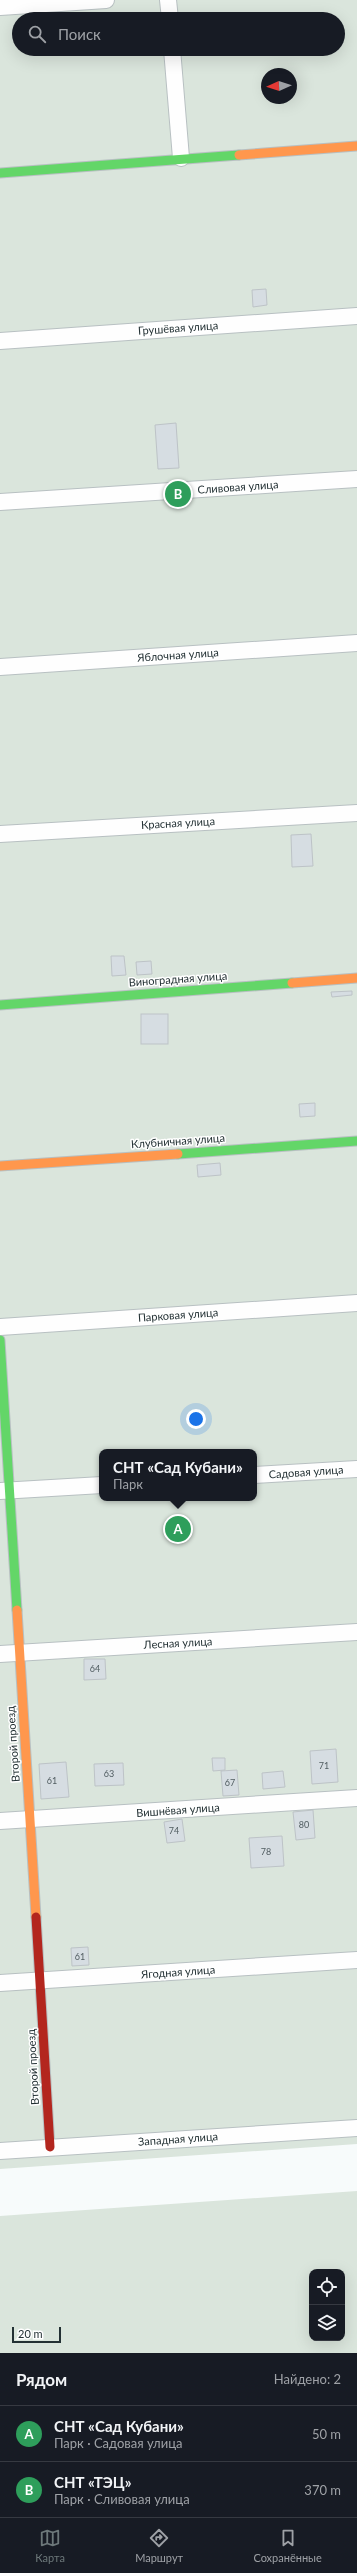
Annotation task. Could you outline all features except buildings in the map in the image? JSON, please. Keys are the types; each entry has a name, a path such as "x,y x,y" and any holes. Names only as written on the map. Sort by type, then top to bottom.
{"street":[{"path":"0,7 106,0"},
{"path":"168,0 169,12"},
{"path":"173,56 181,158"},
{"path":"0,173 181,158 357,146"},
{"name":"Грушёвая улица","path":"0,341 357,316"},
{"name":"Сливовая улица","path":"0,502 357,479"},
{"name":"Яблочная улица","path":"0,667 357,643"},
{"name":"Красная улица","path":"0,834 357,813"},
{"name":"Виноградная улица","path":"0,1004 357,978"},
{"name":"Клубничная улица","path":"0,1166 357,1141"},
{"name":"Парковая улица","path":"0,1327 357,1303"},
{"name":"Второй проезд","path":"0,1340 4,1491 19,1653 41,1981 50,2147"},
{"name":"Садовая улица","path":"257,1475 357,1468"},
{"path":"4,1491 99,1485"},
{"name":"Лесная улица","path":"0,1654 357,1632"},
{"name":"Вишнёвая улица","path":"0,1821 357,1798"},
{"name":"Ягодная улица","path":"0,1983 357,1960"},
{"name":"Западная улица","path":"0,2151 357,2128"}],"shaded area":[{"path":"0,0 357,0 357,2144 0,2169"},
{"path":"357,2191 357,2353 0,2353 0,2216"}],"traffic: fast":[{"path":"0,173 239,155"},
{"path":"0,1005 292,983"},
{"path":"178,1154 357,1141"},
{"path":"0,1340 17,1610"}],"traffic: slow":[{"path":"239,155 357,146"},
{"path":"292,983 357,978"},
{"path":"0,1166 178,1154"},
{"path":"17,1610 36,1917"}],"traffic: jam":[{"path":"36,1917 50,2147"}],"place":[{"name":"СНТ «ТЭЦ»","path":"178,494"},
{"name":"СНТ «Сад Кубани»","path":"178,1529"}]}
